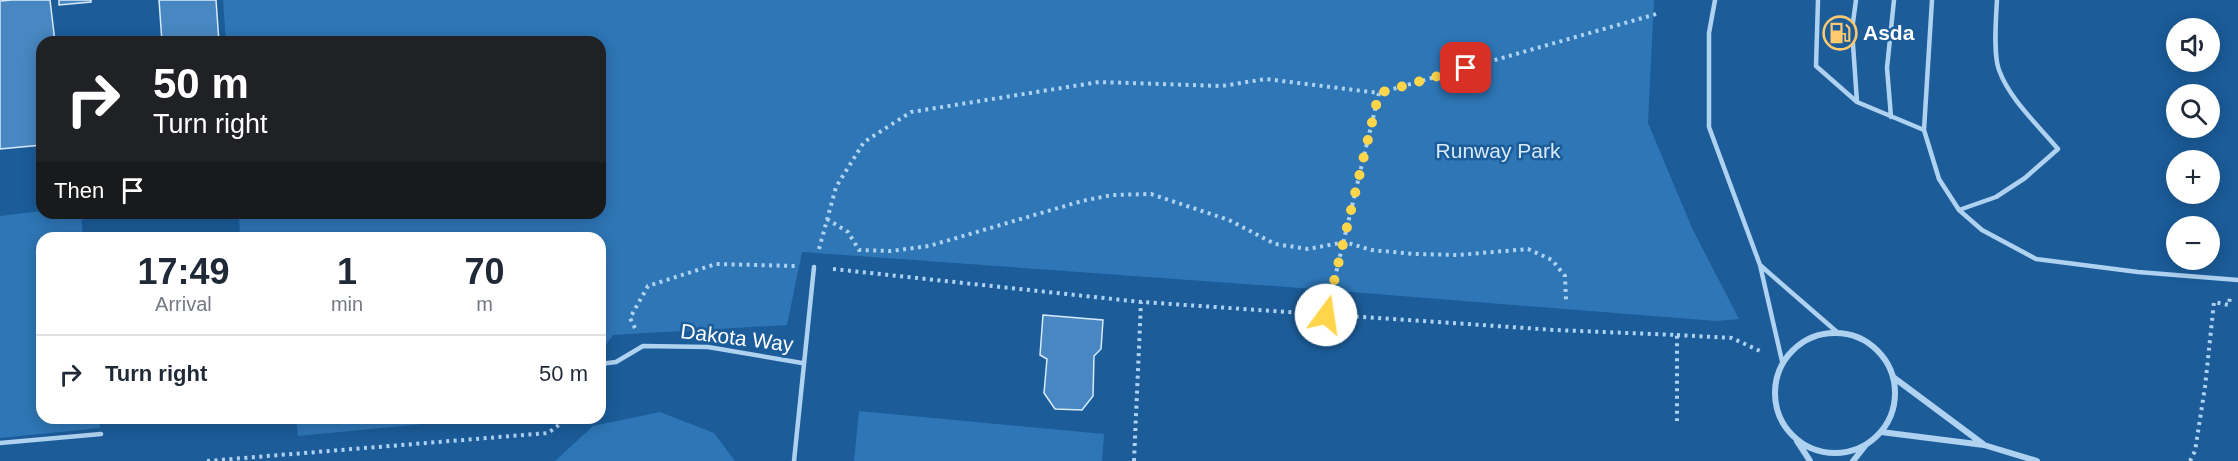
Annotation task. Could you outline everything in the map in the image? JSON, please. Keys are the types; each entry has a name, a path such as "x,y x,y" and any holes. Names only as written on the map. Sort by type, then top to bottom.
{"street":[{"path":"1810,461 1782,423 1775,406 1774,385 1782,361 1802,342 1821,334 1837,332 1857,337 1875,348 1888,364 1893,377 1895,397 1890,418 1881,432 1865,445 1853,461"},
{"path":"1893,377 1984,445"},
{"path":"1881,432 1984,445 2037,461"},
{"path":"1795,439 1824,452 1845,452 1865,445"}],"lane":[{"path":"1715,0 1709,33 1709,127 1760,265 1782,361"},
{"path":"1818,0 1816,66 1857,102 1924,130"},
{"path":"1856,0 1852,30 1857,102"},
{"path":"1891,117 1887,68 1894,0"},
{"path":"1932,0 1924,130 1939,179 1959,210 1982,230 2036,259 2138,272 2238,280"},
{"path":"1959,210 1996,197 2025,178 2058,149 2013,96 1998,69 1997,0"},
{"path":"1760,265 1837,332"},
{"path":"794,461 802,363 814,267"},
{"path":"606,363 616,362 643,346"},
{"name":"Dakota Way","path":"643,346 708,347 802,363"},
{"path":"0,443 101,434"}],"path":[{"path":"814,267 836,187 864,142 911,112 1099,82 1222,86 1266,80 1379,93 1660,13"},
{"path":"1326,315 1379,93"},
{"path":"827,219 848,232 859,250 891,251 929,246 1082,201 1112,195 1151,194 1229,220 1275,244 1308,249 1345,242 1371,250 1415,254 1458,255 1528,249 1552,260 1565,276 1566,300"},
{"path":"643,346 630,318 648,286 716,264 814,267 1141,302 1555,330 1732,338 1782,361"},
{"path":"2190,461 2195,451 2205,387 2214,302 2229,305 2231,279"},
{"path":"1134,461 1141,302"},
{"path":"1677,335 1677,421"},
{"path":"207,461 548,433 560,424"}],"green space":[{"name":"Runway Park","path":"223,0 1654,0 1648,123 1692,228 1739,319 1716,321 802,252 787,325 613,335 606,345 606,232 240,232 239,219 606,219 606,36 226,36"},
{"path":"36,212 36,219 81,219 83,232 36,232 36,424 100,424 100,428 0,438 0,216"},
{"path":"859,411 1104,434 1102,461 854,461"},
{"path":"660,412 714,433 735,461 555,461 593,426"},
{"path":"297,424 423,424 298,436"}],"building":[{"path":"50,0 54,36 36,36 36,146 0,149 0,1"},
{"path":"59,0 91,0 91,2 59,5"},
{"path":"159,0 216,0 219,36 162,36"},
{"path":"1043,315 1103,320 1101,349 1094,356 1093,396 1082,410 1055,409 1044,393 1047,359 1040,355"}],"place":[{"name":"Asda","path":"1840,33"}],"route":[{"path":"1326,315 1379,93 1466,68"}]}
